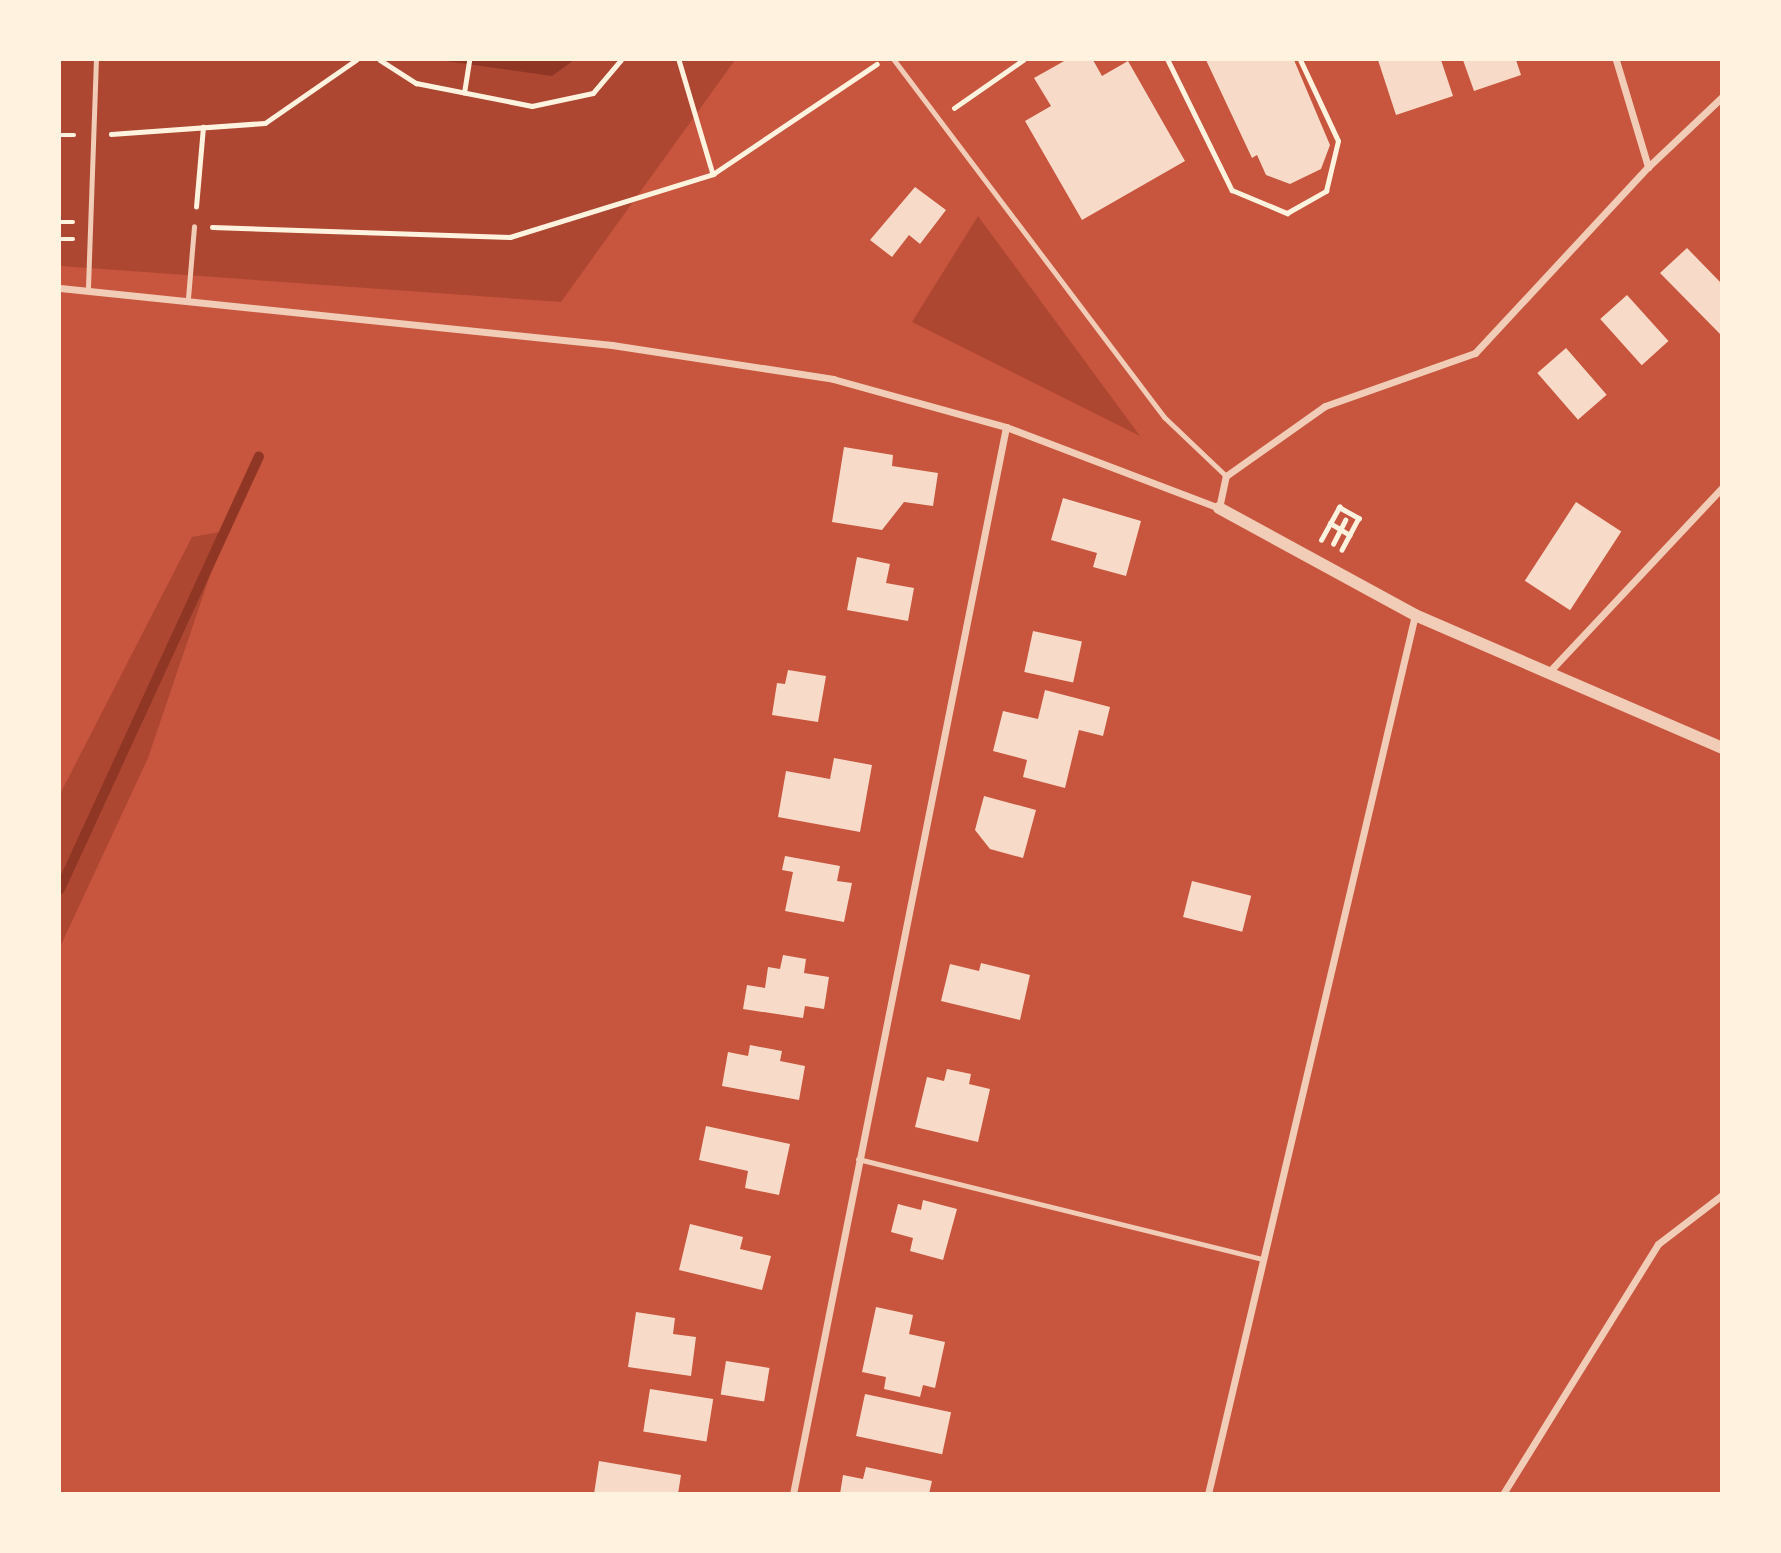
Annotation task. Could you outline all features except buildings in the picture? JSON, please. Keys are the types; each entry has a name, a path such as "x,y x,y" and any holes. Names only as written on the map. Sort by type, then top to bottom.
{"street":[{"path":"1616,60 1648,167"},
{"path":"1219,508 1226,476 1325,407 1475,354 1648,167 1721,97"},
{"path":"60,288 88,288 188,298 612,345 819,377 1006,427 1219,508 1415,615 1721,748"},
{"path":"793,1493 1006,427"},
{"path":"1548,674 1721,488"},
{"path":"1208,1493 1415,615"},
{"path":"1503,1493 1658,1244 1721,1195"}],"lane":[{"path":"88,288 96,60"},
{"path":"894,60 1164,417 1226,476"},
{"path":"188,298 194,226"},
{"path":"858,1159 1263,1259"}],"path":[{"path":"60,135 265,123 356,60"},
{"path":"380,60 416,83 532,106 593,93 621,60"},
{"path":"464,93 469,60"},
{"path":"679,60 713,174"},
{"path":"203,127 194,226 510,237 713,174 884,60"},
{"path":"939,119 1023,60"},
{"path":"1168,60 1233,190 1287,212 1326,191 1338,141 1300,60"},
{"path":"1312,558 1339,507 1359,518 1332,569"},
{"path":"1330,523 1350,535"}],"shaded area":[{"path":"60,60 735,60 561,302 60,266"},
{"path":"438,60 574,60 552,76"},
{"path":"978,216 1140,436 912,322"},
{"path":"225,531 148,758 60,947 60,794 192,537"}],"waterway":[{"path":"60,889 259,457"}]}
